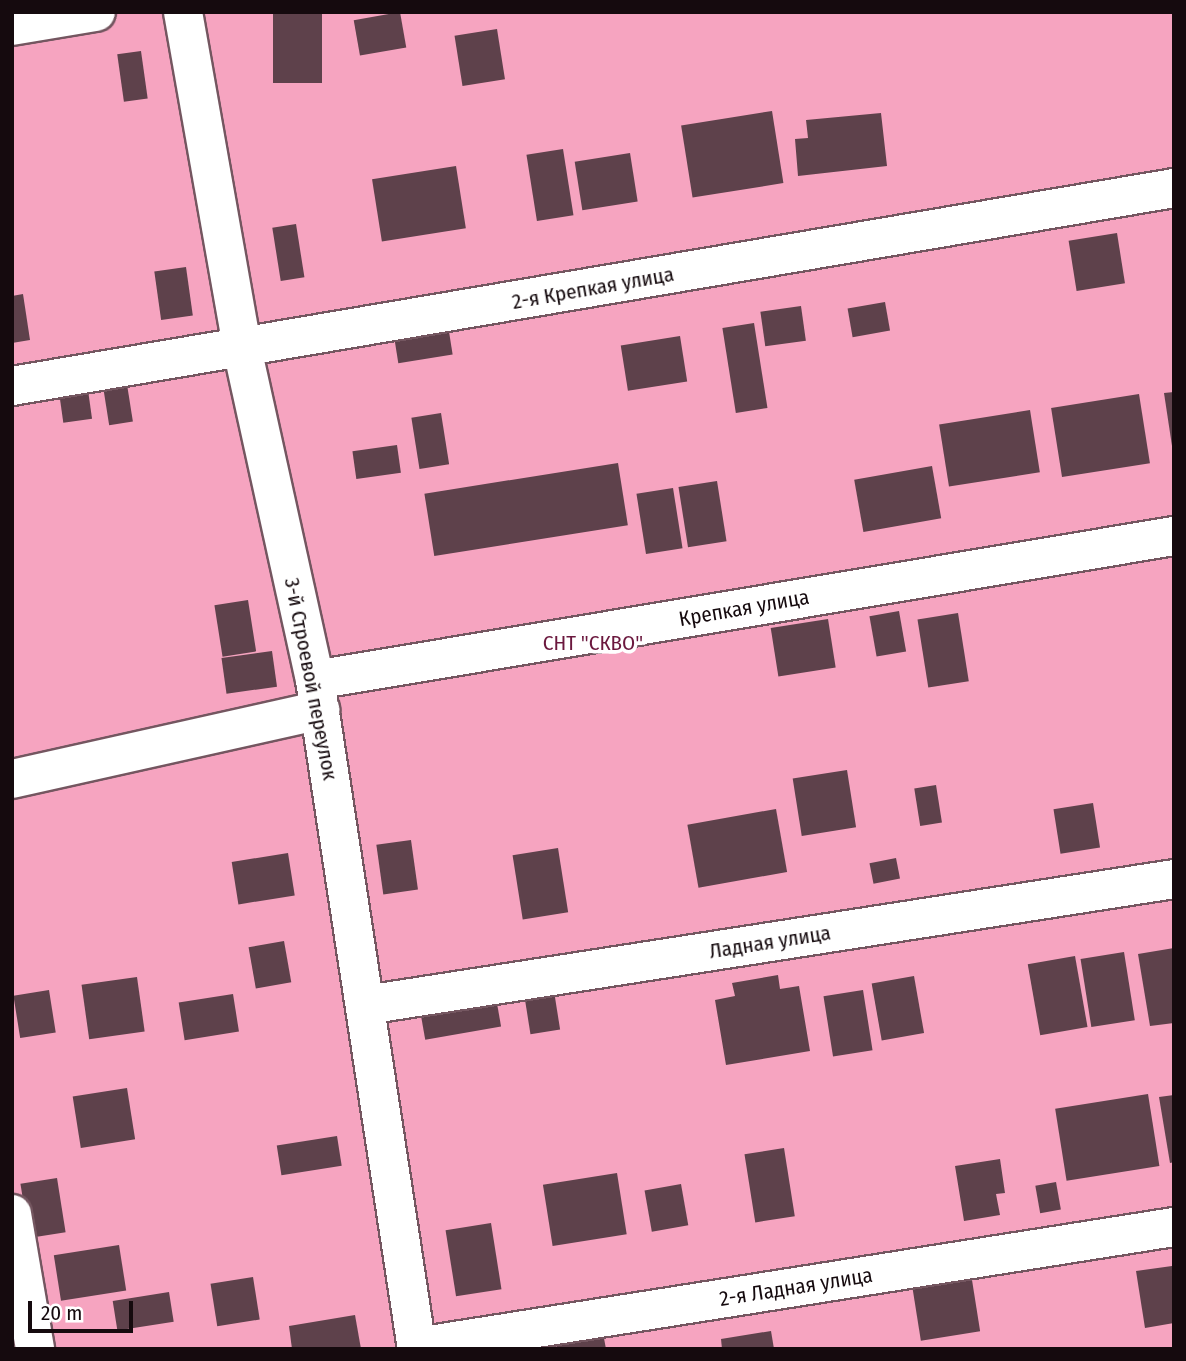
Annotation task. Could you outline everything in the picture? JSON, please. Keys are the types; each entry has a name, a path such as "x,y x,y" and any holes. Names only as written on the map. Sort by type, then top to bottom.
{"lane":[{"path":"12,26 96,12"},
{"name":"3-й Строевой переулок","path":"183,12 242,348 317,695 417,1348"},
{"name":"2-я Крепкая улица","path":"12,386 1174,188"},
{"name":"Крепкая улица","path":"12,779 317,695 1174,536"},
{"name":"Ладная улица","path":"366,1005 1174,879"},
{"path":"12,1214 35,1349"},
{"name":"2-я Ладная улица","path":"417,1348 1174,1227"}],"green space":[{"name":"СНТ \"СКВО\"","path":"12,12 1174,12 1174,1349 12,1349"}],"building":[{"path":"273,12 322,12 322,83 273,83"},
{"path":"400,12 406,47 360,56 354,20"},
{"path":"497,29 505,79 463,86 455,36"},
{"path":"141,51 148,99 124,102 117,54"},
{"path":"772,111 783,183 693,197 681,125"},
{"path":"881,113 887,166 798,176 795,139 808,138 806,120"},
{"path":"563,149 573,215 537,221 526,155"},
{"path":"630,153 638,201 582,210 575,162"},
{"path":"456,166 466,228 382,242 372,179"},
{"path":"296,224 304,277 281,281 272,228"},
{"path":"1117,233 1125,283 1077,291 1069,241"},
{"path":"186,267 193,316 161,320 154,271"},
{"path":"23,294 30,340 12,343 12,296"},
{"path":"885,302 890,331 853,337 848,309"},
{"path":"801,306 806,341 765,346 760,312"},
{"path":"447,319 453,355 398,363 393,328"},
{"path":"754,323 767,408 736,413 722,328"},
{"path":"680,336 687,381 628,391 621,345"},
{"path":"126,378 133,421 109,425 102,382"},
{"path":"88,390 92,419 63,423 59,394"},
{"path":"1174,392 1174,446 1172,446 1164,393"},
{"path":"1139,394 1150,463 1062,477 1051,408"},
{"path":"1030,410 1040,472 949,487 939,424"},
{"path":"441,413 449,464 420,469 411,418"},
{"path":"397,445 401,473 356,479 352,451"},
{"path":"618,463 628,525 434,556 424,494"},
{"path":"932,466 941,518 863,532 854,480"},
{"path":"717,481 727,541 688,547 678,487"},
{"path":"673,488 683,548 646,554 636,494"},
{"path":"248,600 256,651 223,657 214,605"},
{"path":"899,611 906,651 877,657 869,616"},
{"path":"958,613 969,681 928,688 918,619"},
{"path":"828,619 836,667 778,676 771,628"},
{"path":"272,651 277,687 227,694 221,658"},
{"path":"847,770 856,827 802,836 793,779"},
{"path":"936,785 942,823 920,826 914,788"},
{"path":"1093,803 1100,847 1061,854 1053,809"},
{"path":"776,809 787,872 698,888 687,825"},
{"path":"411,840 418,890 383,894 376,845"},
{"path":"558,848 568,912 523,919 513,855"},
{"path":"288,853 295,895 238,904 232,862"},
{"path":"896,858 900,879 874,884 869,863"},
{"path":"284,941 291,982 256,989 249,947"},
{"path":"1174,948 1174,1023 1150,1026 1138,954"},
{"path":"1124,952 1135,1020 1091,1027 1081,959"},
{"path":"1075,956 1088,1027 1040,1035 1028,964"},
{"path":"778,975 780,989 799,986 810,1051 726,1065 715,1000 735,996 732,983"},
{"path":"914,976 924,1033 882,1041 872,983"},
{"path":"137,977 145,1031 89,1039 82,985"},
{"path":"49,990 56,1032 20,1038 13,996"},
{"path":"863,990 873,1050 833,1057 823,996"},
{"path":"554,991 560,1030 530,1034 524,996"},
{"path":"495,992 501,1026 425,1040 419,1005"},
{"path":"233,994 239,1032 185,1040 179,1003"},
{"path":"127,1088 135,1139 81,1148 73,1097"},
{"path":"1148,1094 1159,1166 1067,1181 1055,1109"},
{"path":"1174,1095 1174,1162 1170,1163 1159,1097"},
{"path":"337,1136 342,1166 281,1175 277,1146"},
{"path":"784,1148 795,1216 755,1222 744,1154"},
{"path":"1000,1159 1005,1193 996,1194 1000,1215 964,1221 955,1166"},
{"path":"617,1173 627,1234 553,1246 543,1185"},
{"path":"57,1178 66,1232 29,1238 20,1184"},
{"path":"1056,1182 1061,1210 1040,1213 1035,1186"},
{"path":"681,1184 688,1225 652,1232 645,1190"},
{"path":"491,1223 501,1289 456,1296 446,1230"},
{"path":"119,1245 126,1290 61,1301 54,1255"},
{"path":"1172,1266 1174,1323 1145,1328 1136,1271"},
{"path":"253,1277 260,1319 217,1326 211,1284"},
{"path":"972,1280 980,1331 921,1341 913,1289"},
{"path":"169,1292 174,1322 117,1331 113,1301"},
{"path":"355,1315 361,1349 292,1349 289,1326"},
{"path":"771,1331 774,1349 722,1349 721,1339"},
{"path":"603,1333 606,1349 557,1349 555,1341"}]}
